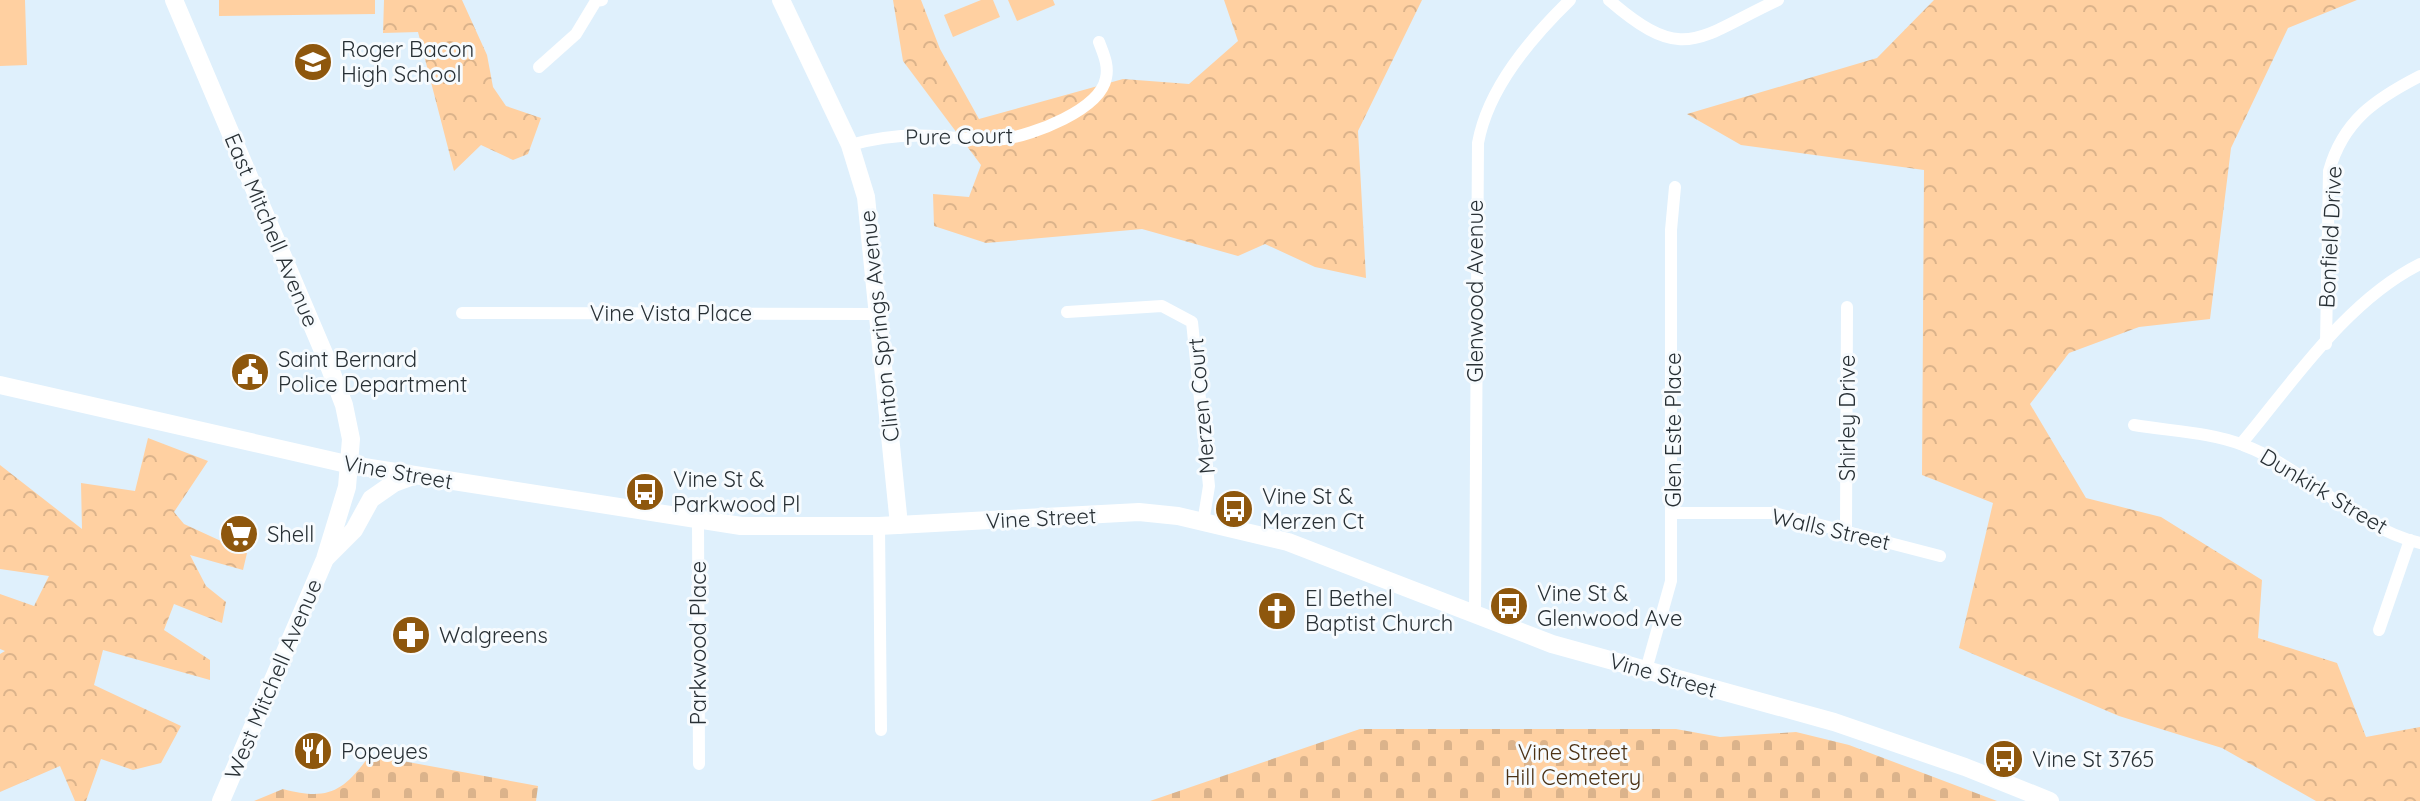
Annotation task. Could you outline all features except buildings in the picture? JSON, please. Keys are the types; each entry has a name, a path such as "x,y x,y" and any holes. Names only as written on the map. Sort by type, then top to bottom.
{"main road":[{"name":"East Mitchell Avenue","path":"174,0 326,358 347,417 351,465"},
{"name":"Clinton Springs Avenue","path":"781,0 850,145 871,229 899,525"},
{"name":"Vine Street","path":"0,385 351,465 741,526 879,526 1139,512 1203,523 1288,542 1552,644 1834,722 1965,767 2050,801"},
{"name":"West Mitchell Avenue","path":"221,801 325,559 351,465"},
{"path":"325,559 354,530 371,499 394,483 415,475"}],"street":[{"path":"539,67 576,34 598,0"},
{"name":"Glenwood Avenue","path":"1475,612 1478,143 1482,123 1509,71 1570,0"},
{"path":"1609,0 1649,32 1682,40 1704,36 1778,0"},
{"name":"Pure Court","path":"850,145 900,136 1002,139 1041,130 1089,103 1098,93 1106,79 1106,60 1099,42"},
{"name":"Bonfield Drive","path":"2326,344 2329,171 2335,151 2357,115 2420,76"},
{"name":"Glen Este Place","path":"1646,670 1671,581 1671,230 1675,187"},
{"path":"2241,444 2326,344 2368,302 2420,264"},
{"name":"Merzen Court","path":"1067,312 1162,306 1192,322 1209,486 1203,523"},
{"name":"Shirley Drive","path":"1846,530 1847,307"},
{"name":"Vine Vista Place","path":"462,313 880,314"},
{"name":"Dunkirk Street","path":"2134,425 2241,444 2270,458 2363,518 2415,541"},
{"name":"Walls Street","path":"1673,513 1774,513 1940,556"},
{"name":"Parkwood Place","path":"698,521 699,764"},
{"path":"879,526 881,730"},
{"path":"2379,630 2415,541"}],"green space":[{"path":"0,0 25,0 27,65 0,66"},
{"path":"219,0 375,0 375,14 219,16"},
{"path":"384,0 462,0 487,55 493,87 506,106 541,118 528,154 513,160 481,145 454,171 418,32 383,33"},
{"path":"893,0 921,0 940,49 979,119 1123,79 1189,84 1238,41 1224,0 1422,0 1358,131 1366,278 1315,267 1265,244 1238,256 1142,229 986,243 934,226 933,194 969,197 981,165 903,61"},
{"path":"981,0 993,0 1000,17 953,37 944,15"},
{"path":"1008,0 1053,0 1055,5 1017,21"},
{"path":"1934,0 2357,0 2288,28 2231,148 2210,319 2139,327 2069,353 2030,404 2086,498 2161,517 2262,580 2258,638 2337,663 2366,737 2420,727 2420,801 2316,801 2222,748 2119,716 1959,648 1993,503 1922,475 1924,170 1741,145 1687,114 1877,58"},
{"path":"148,438 208,461 174,512 184,524 247,553 243,570 190,555 206,586 226,602 222,623 174,604 164,630 210,660 210,680 103,650 94,685 181,726 161,763 133,770 101,759 86,801 75,801 60,766 0,792 0,654 5,651 0,649 0,594 34,606 49,576 0,569 0,465 82,529 81,483 135,491"},
{"name":"Vine Street Hill Cemetery","path":"1360,729 1676,729 1720,737 1796,732 1849,745 1997,801 1150,801"},
{"path":"370,755 538,786 536,801 254,801 283,789 312,794 333,790 351,778"}],"place":[{"name":"Roger Bacon High School","path":"313,62"},
{"name":"Saint Bernard Police Department","path":"250,372"},
{"name":"Vine St & Parkwood Pl","path":"645,492"},
{"name":"Vine St & Merzen Ct","path":"1234,509"},
{"name":"Shell","path":"239,534"},
{"name":"Vine St & Glenwood Ave","path":"1509,606"},
{"name":"El Bethel Baptist Church","path":"1277,611"},
{"name":"Walgreens","path":"411,635"},
{"name":"Popeyes","path":"313,751"},
{"name":"Vine St 3765","path":"2004,759"}]}
